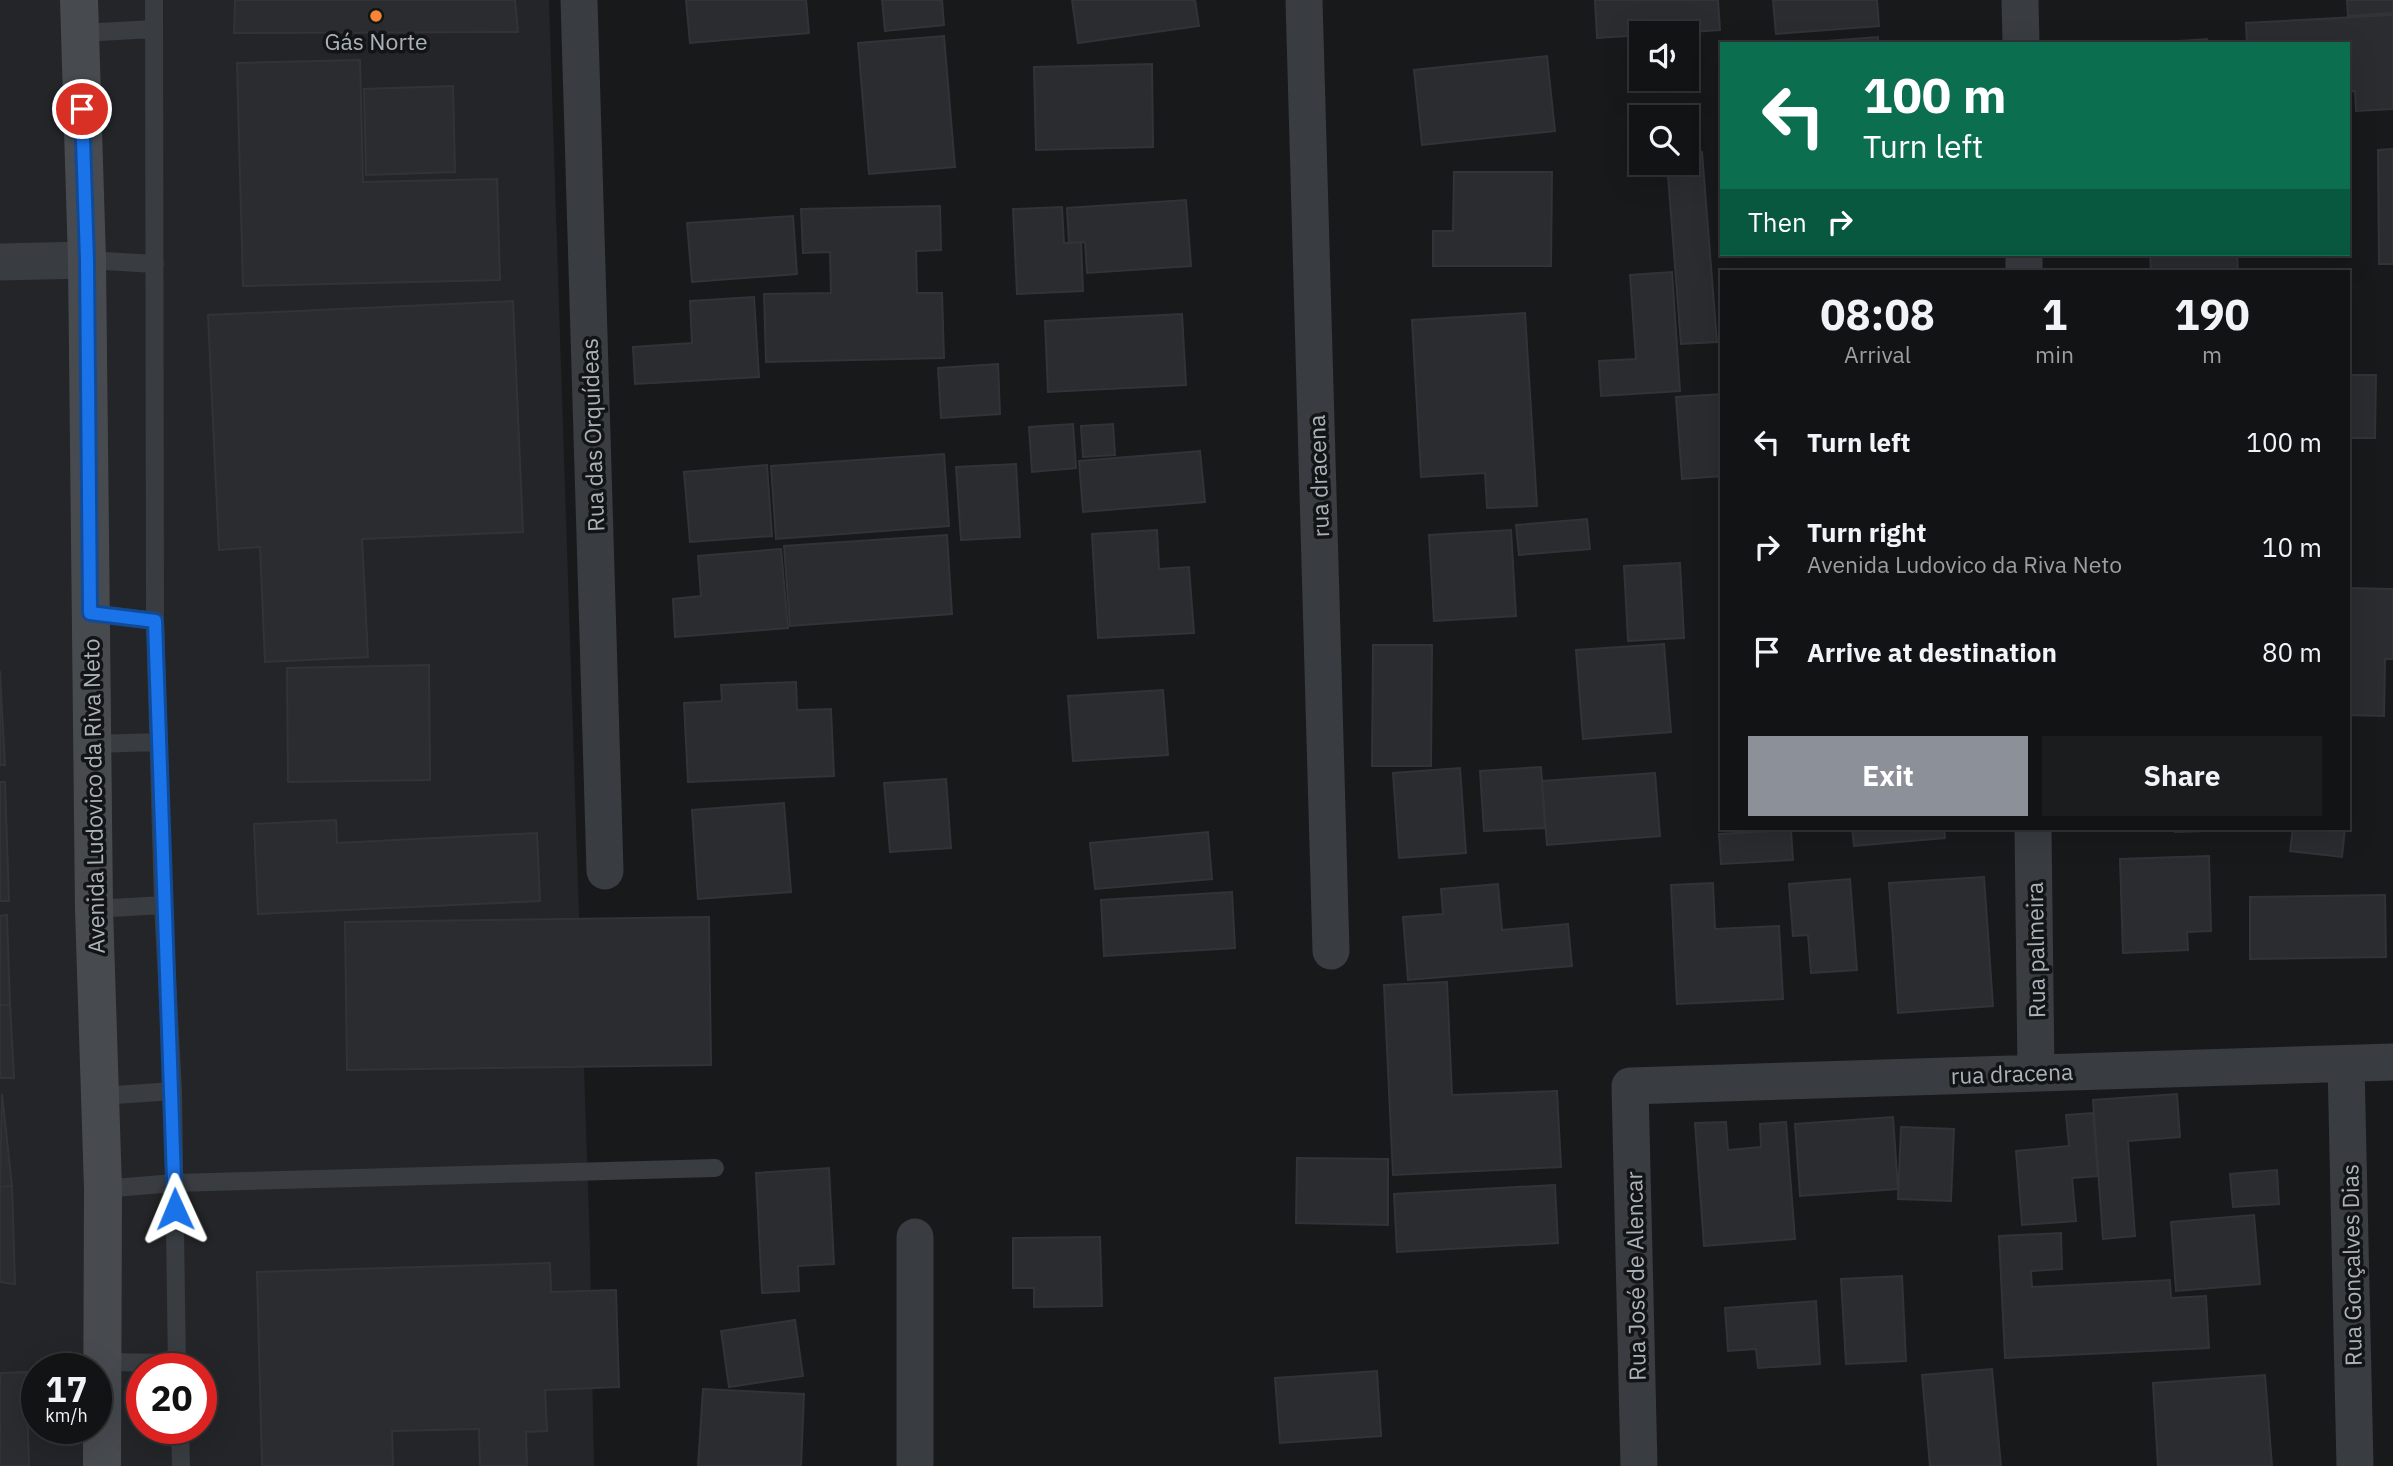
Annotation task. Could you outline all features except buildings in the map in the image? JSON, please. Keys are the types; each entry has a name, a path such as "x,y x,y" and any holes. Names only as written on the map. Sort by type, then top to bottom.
{"street":[{"name":"Rua das Orquídeas","path":"579,0 605,871"},
{"name":"rua dracena","path":"1304,0 1331,951"},
{"path":"2020,0 2021,42"},
{"name":"Avenida Ludovico da Riva Neto","path":"79,17 87,260 94,909 102,1096 103,1353"},
{"path":"0,262 87,260"},
{"name":"Rua palmeira","path":"2033,830 2036,1073"},
{"name":"rua dracena","path":"1630,1086 2393,1062"},
{"name":"Rua Gonçalves Dias","path":"2346,1064 2355,1466"},
{"name":"Rua José de Alencar","path":"1630,1086 1639,1466"},
{"path":"915,1237 915,1466"},
{"name":"Avenida Ludovico da Riva Neto","path":"102,1444 102,1466"}],"lane":[{"path":"154,0 155,621 163,905 173,1091 177,1353"},
{"path":"79,17 154,29"},
{"path":"87,260 155,264"},
{"path":"90,613 155,621"},
{"path":"92,744 159,742"},
{"path":"94,909 163,905"},
{"path":"102,1096 173,1091"},
{"path":"103,1189 174,1183 715,1168"},
{"path":"180,1444 181,1466"}],"shaded area":[{"path":"0,0 549,0 590,1250 594,1466 0,1466"}],"place":[{"name":"Gás Norte","path":"376,16"}],"route":[{"path":"82,109 87,260 90,613 155,621 175,1209"}]}
